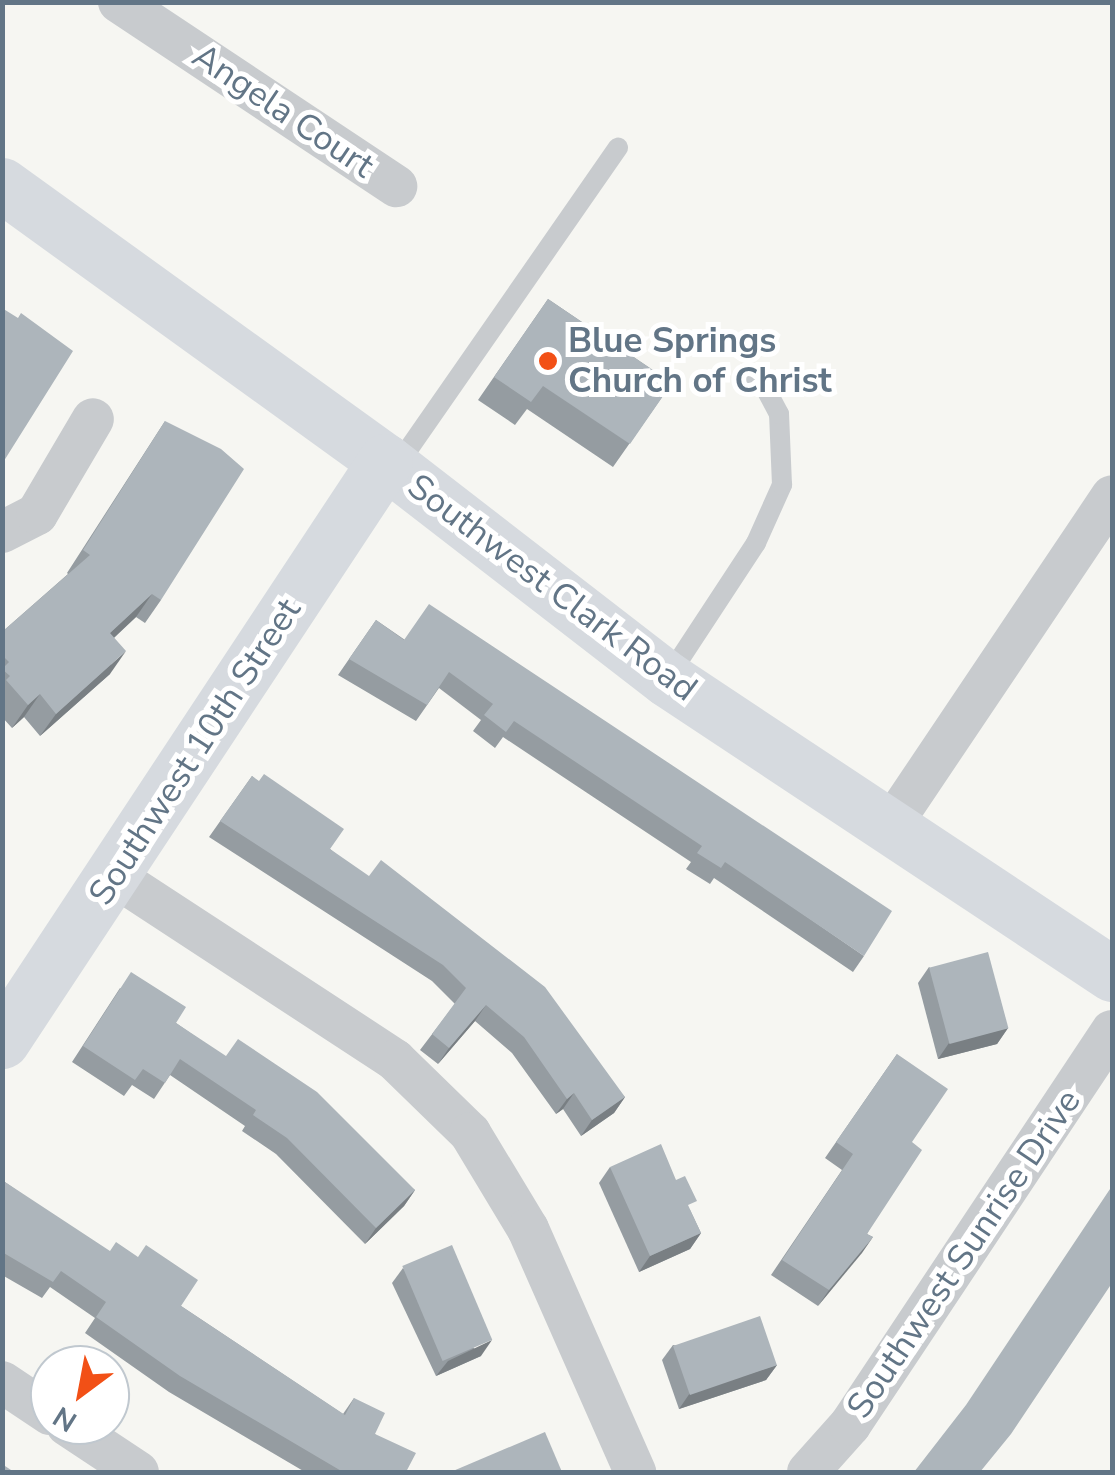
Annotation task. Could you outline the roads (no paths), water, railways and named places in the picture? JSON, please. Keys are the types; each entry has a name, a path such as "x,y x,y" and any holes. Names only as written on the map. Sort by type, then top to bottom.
{"street":[{"name":"Angela Court","path":"119,2 396,186"},
{"name":"Southwest Clark Road","path":"2,185 390,465 667,679 1112,974"},
{"path":"2,532 37,514 93,419"},
{"name":"Southwest 10th Street","path":"2,1041 390,465"},
{"path":"891,825 1112,496"},
{"path":"114,876 395,1060 470,1133 528,1229 635,1472"},
{"name":"Southwest Sunrise Drive","path":"808,1472 850,1426 1112,1031"},
{"path":"2,1382 30,1401"},
{"path":"97,1445 138,1472"}],"lane":[{"path":"390,465 618,147"},
{"path":"667,679 756,544 782,485 780,414 766,388 745,374"}],"place":[{"name":"Blue Springs Church of Christ","path":"548,361"}]}
